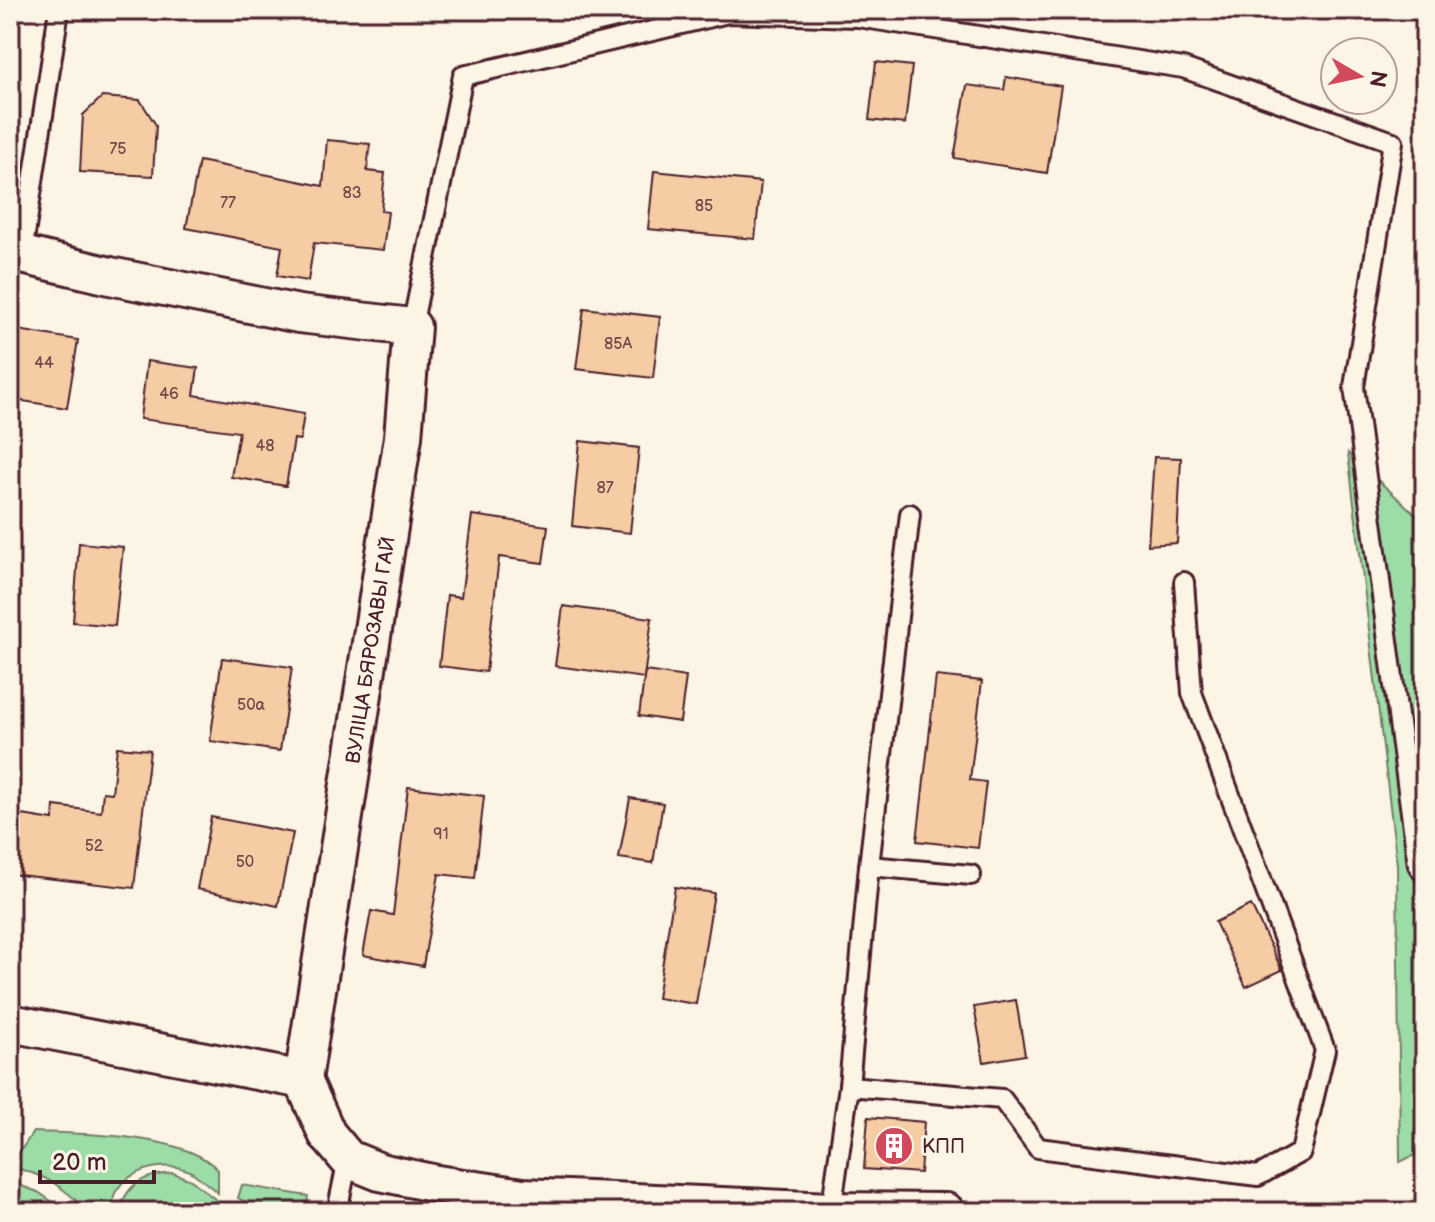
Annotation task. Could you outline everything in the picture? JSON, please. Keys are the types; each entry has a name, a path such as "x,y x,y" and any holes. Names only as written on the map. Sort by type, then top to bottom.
{"street":[{"path":"16,253 110,276 299,314 412,327"},
{"name":"ВУЛІЦА БЯРОЗАВЫ ГАЙ","path":"303,1080 403,437 412,327"},
{"path":"10,1023 303,1080 327,1134 348,1159 380,1172 437,1184 523,1197 831,1211 945,1212"}],"lane":[{"path":"16,253 59,10"},
{"path":"412,327 463,76 728,13 858,17 1183,68 1393,142 1354,387 1418,865 1425,875"},
{"path":"831,1211 849,1086 869,866 910,514"},
{"path":"849,1086 1002,1099 1038,1148 1258,1176 1301,1152 1325,1050 1192,693 1184,582"},
{"path":"869,866 971,875"},
{"path":"337,1212 348,1159"}],"green space":[{"path":"1348,453 1425,523 1425,1150 1400,1162 1397,865"},
{"path":"33,1132 131,1138 182,1149 203,1158 218,1170 218,1193 184,1169 151,1168 121,1184 115,1193 111,1212 87,1212 53,1183 10,1167"},
{"path":"173,1173 191,1180 231,1212 119,1212 127,1194 138,1182"},
{"path":"10,1184 38,1192 61,1208 61,1212 13,1212"},
{"path":"242,1185 308,1196 306,1212 253,1212 247,1203 238,1198"}],"building":[{"path":"876,62 912,66 905,124 869,120"},
{"path":"1006,77 1061,86 1047,173 954,158 967,85 1004,90"},
{"path":"102,97 140,100 156,125 153,176 80,172 83,115"},
{"path":"327,140 370,144 367,171 385,173 381,211 388,212 383,250 314,243 308,281 277,276 282,247 186,228 199,161 323,186"},
{"path":"654,171 761,182 755,239 648,229"},
{"path":"584,308 660,317 653,378 576,369"},
{"path":"18,330 78,340 67,408 10,399"},
{"path":"147,361 198,368 194,395 304,414 300,440 294,439 286,486 231,477 239,432 140,419"},
{"path":"580,441 639,448 630,533 572,526"},
{"path":"1154,457 1181,458 1177,543 1148,545"},
{"path":"472,515 548,526 543,563 499,557 486,672 439,666 447,595 461,597"},
{"path":"79,543 123,547 115,626 73,622"},
{"path":"563,606 652,618 644,678 555,666"},
{"path":"222,658 292,667 280,751 210,741"},
{"path":"645,671 686,677 680,722 639,716"},
{"path":"936,676 982,681 970,780 986,782 978,848 917,841"},
{"path":"117,747 150,750 134,888 10,874 10,813 53,820 54,806 101,812 103,792 112,793"},
{"path":"408,787 484,796 475,878 439,874 423,966 363,955 371,911 393,915"},
{"path":"630,798 663,803 653,863 619,858"},
{"path":"211,817 293,833 278,906 197,889"},
{"path":"675,887 714,893 696,1004 657,998"},
{"path":"1251,905 1282,970 1246,987 1215,922"},
{"path":"1016,1000 1025,1055 984,1062 974,1007"},
{"name":"КПП","path":"868,1117 924,1122 920,1173 864,1169"}],"place":[{"name":"КПП","path":"894,1146"}]}
